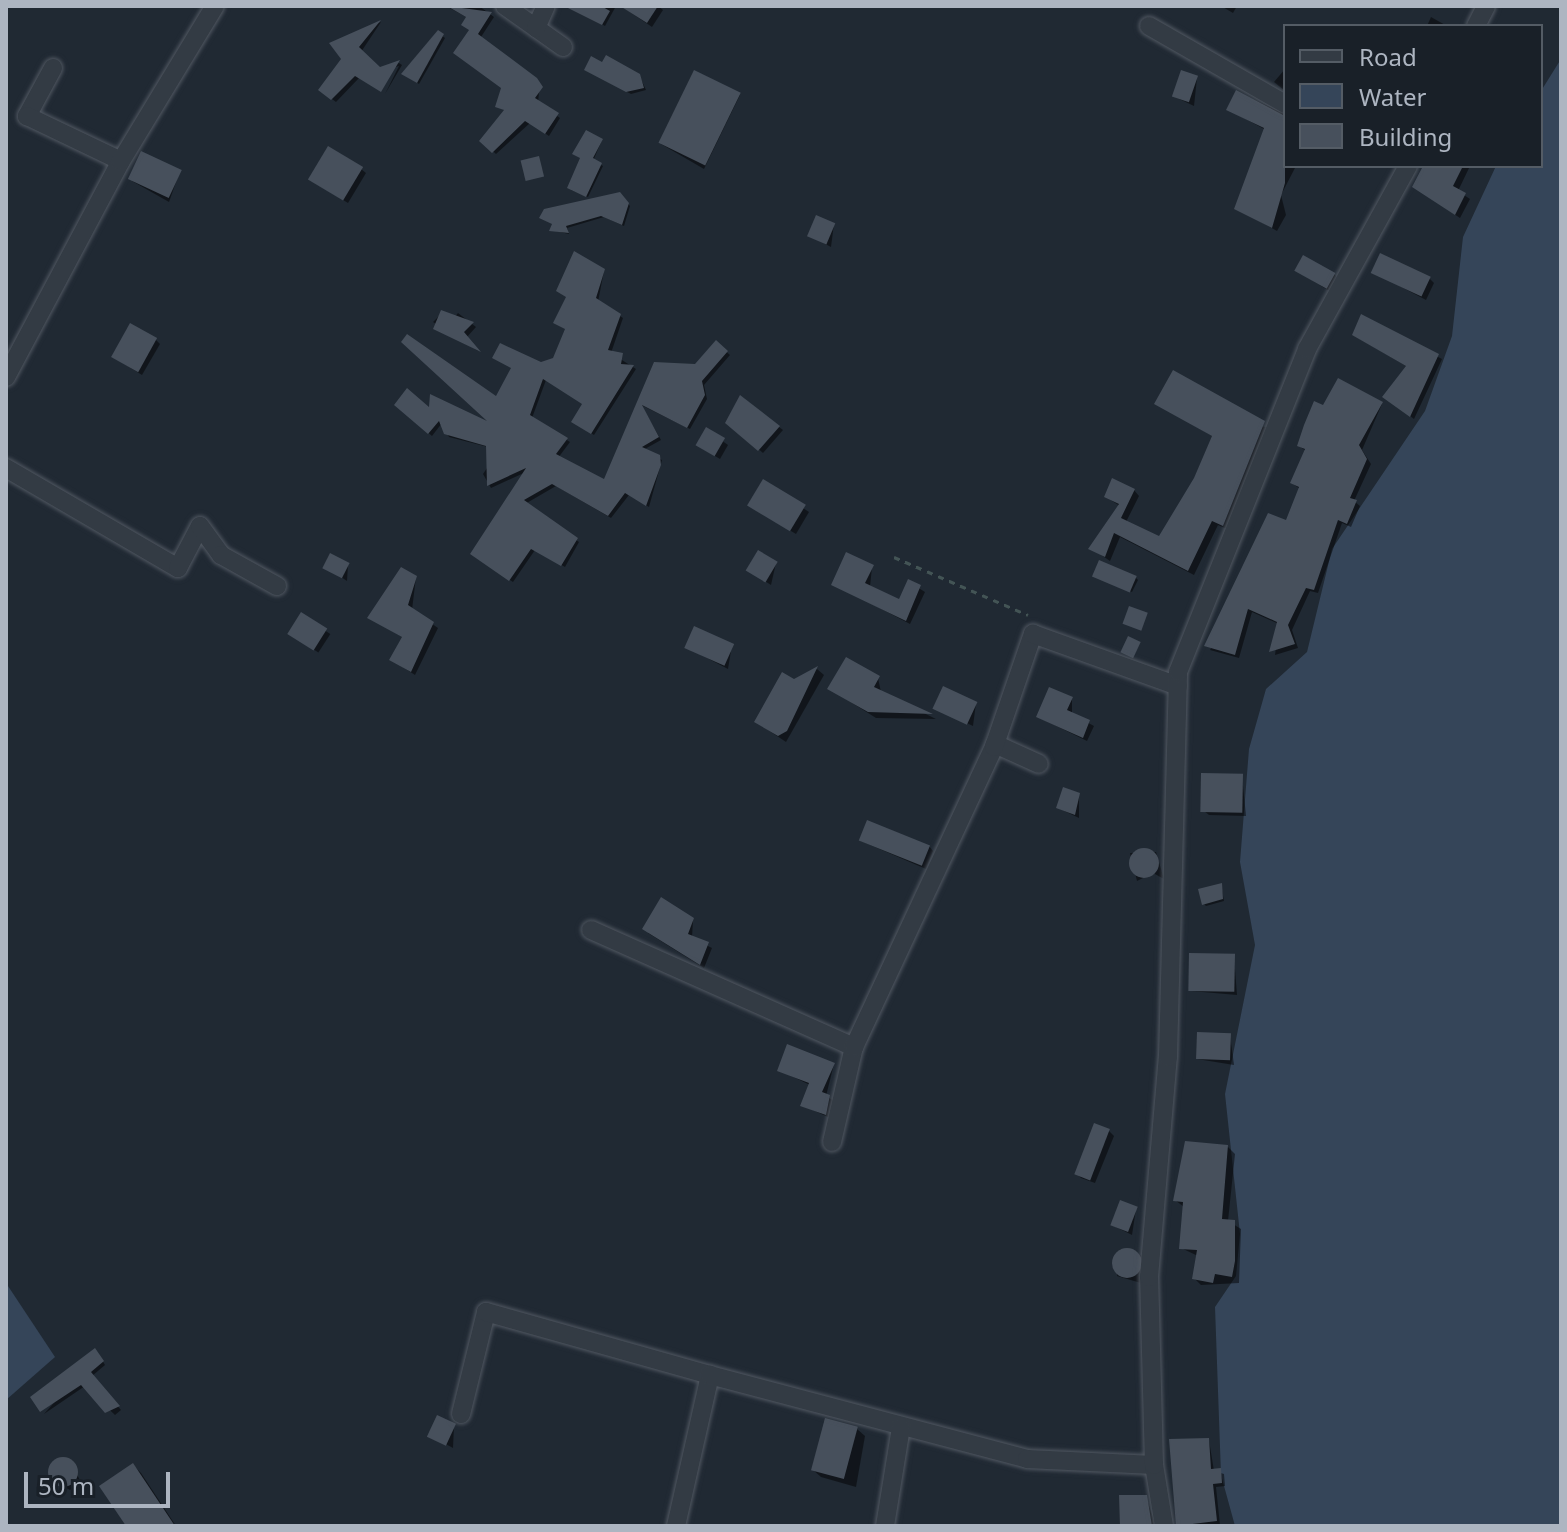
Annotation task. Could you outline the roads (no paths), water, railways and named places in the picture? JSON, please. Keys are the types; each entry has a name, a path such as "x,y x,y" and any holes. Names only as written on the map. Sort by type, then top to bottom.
{"street":[{"path":"6,377 121,161 215,6"},
{"path":"505,6 563,47"},
{"path":"536,28 546,6"},
{"path":"1477,24 1486,6"},
{"path":"1149,26 1283,103"},
{"path":"53,68 27,116 121,161"},
{"path":"1164,1526 1154,1465 1149,1277 1168,1057 1178,686 1307,349 1406,168"},
{"path":"6,468 178,568 200,526 221,555 277,586"},
{"path":"832,1142 854,1047 995,744 1033,634 1178,686"},
{"path":"995,744 1039,764"},
{"path":"591,930 854,1047"},
{"path":"461,1414 486,1312 1027,1459 1154,1465"},
{"path":"676,1526 710,1375"},
{"path":"885,1526 901,1427"}],"water":[{"path":"1561,59 1561,1526 1235,1526 1221,1475 1215,1307 1236,1276 1240,1234 1225,1094 1255,945 1240,862 1249,749 1266,689 1307,652 1332,549 1425,411 1452,336 1463,237 1495,168 1543,168 1543,88"},
{"path":"6,1283 55,1357 6,1400"}]}
